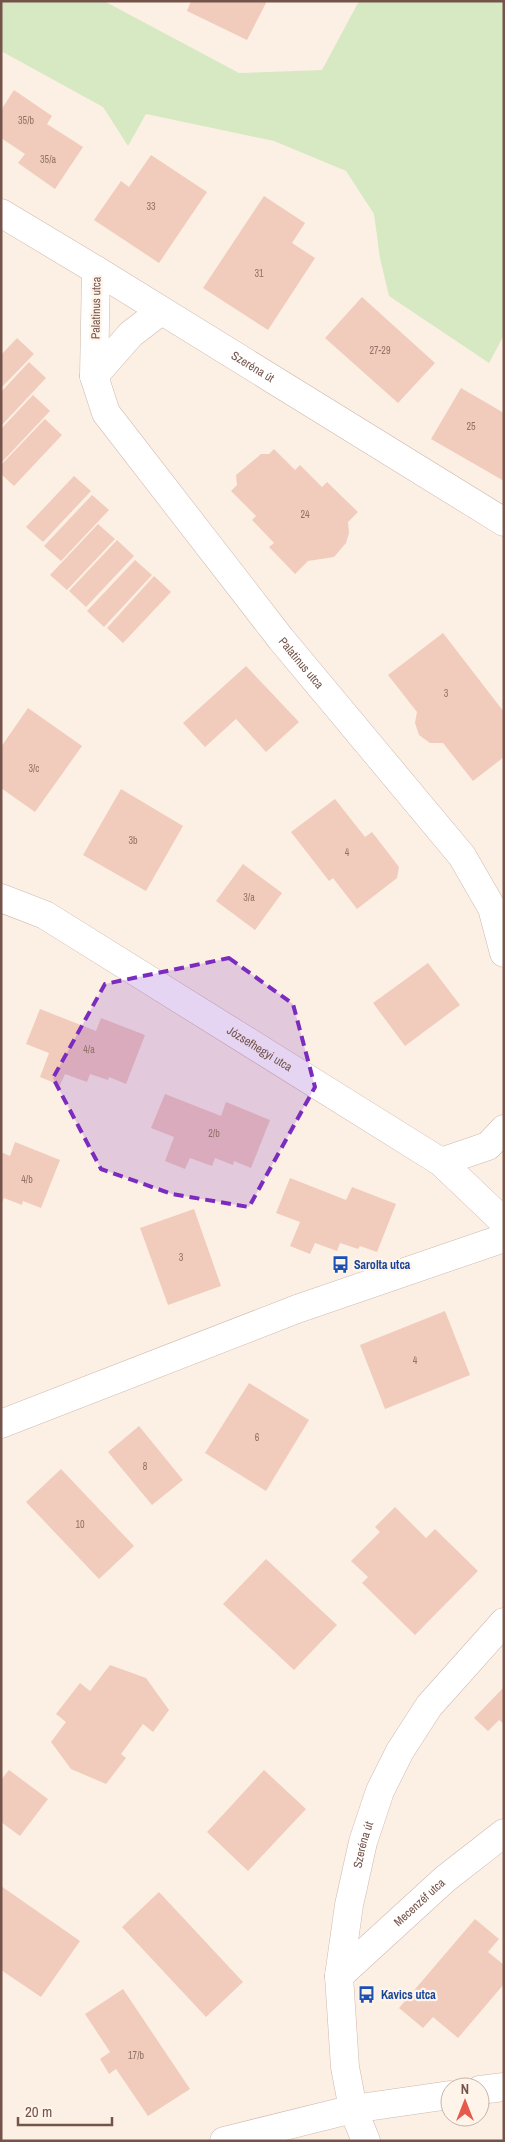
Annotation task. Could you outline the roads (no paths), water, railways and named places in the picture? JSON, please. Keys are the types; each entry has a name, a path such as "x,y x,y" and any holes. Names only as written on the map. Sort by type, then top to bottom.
{"street":[{"name":"Szeréna út","path":"1,213 504,522"},
{"name":"Palatinus utca","path":"96,270 94,376 106,413 281,639 462,856 492,908 504,952"},
{"name":"Palatinus utca","path":"94,376 131,334 161,311"},
{"name":"Józsefhegyi utca","path":"1,898 44,915 441,1162 504,1222"},
{"path":"441,1162 488,1146 504,1129"},
{"path":"1,1424 297,1309 504,1238"},
{"name":"Szeréna út","path":"366,2141 353,2109 345,2067 339,1976 349,1905 363,1842 380,1791 400,1751 430,1706 504,1622"},
{"name":"Mecenzéf utca","path":"339,1976 445,1879 504,1833"},
{"path":"490,2088 504,2086"},
{"path":"224,2141 353,2109 440,2096"}],"place":[{"name":"Sarolta utca","path":"340,1265"},
{"name":"Kavics utca","path":"367,1995"}]}
